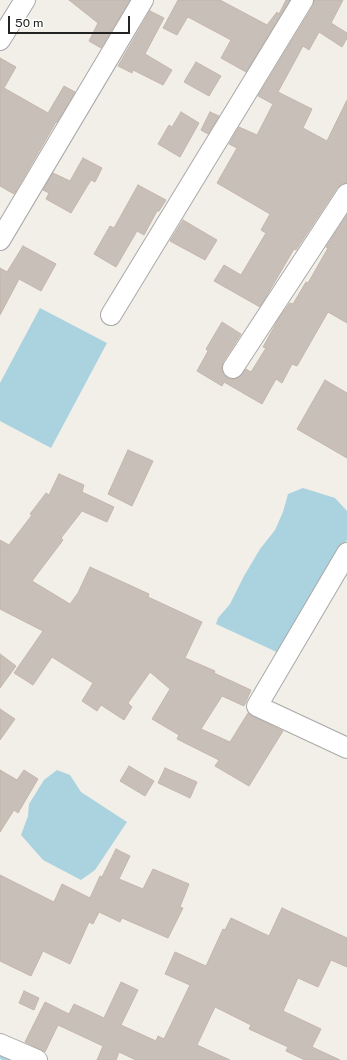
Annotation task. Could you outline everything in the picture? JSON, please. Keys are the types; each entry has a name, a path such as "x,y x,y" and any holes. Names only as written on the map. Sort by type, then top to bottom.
{"street":[{"path":"0,40 25,0"},
{"path":"0,240 143,0"},
{"path":"111,316 303,0"},
{"path":"234,368 347,194"},
{"path":"347,553 257,706 347,748"},
{"path":"0,1044 37,1060"}],"water":[{"path":"40,308 107,343 51,448 0,421 0,383"},
{"path":"303,488 335,498 347,511 347,540 281,654 216,624 218,618 230,604 260,549 275,530 283,512 288,494"},
{"path":"57,770 70,775 81,792 127,822 95,870 81,880 43,860 21,835 28,816 29,804 44,780"}],"building":[{"path":"69,0 130,0 101,48 89,41 98,23"},
{"path":"178,0 220,0 267,25 277,12 279,14 286,0 290,0 246,72 221,58 231,40 188,17 177,35 163,28"},
{"path":"314,0 343,0 331,23 347,33 347,38 342,47 319,32 309,50 303,46 278,92 312,109 303,128 327,141 347,100 347,183 342,184 337,188 296,250 294,249 260,307 214,281 224,265 241,275 266,233 261,230 270,214 217,183 237,148 229,144 239,127 257,135 273,104 258,96 313,6"},
{"path":"150,11 164,18 145,54 172,70 163,85 133,70 132,73 118,66"},
{"path":"0,58 16,67 4,88 48,113 64,86 75,92 14,194 0,186"},
{"path":"196,62 221,76 209,96 184,82"},
{"path":"181,112 199,123 180,157 158,144 169,125 172,127"},
{"path":"210,112 219,116 208,134 201,130"},
{"path":"83,158 102,168 95,182 91,180 71,213 46,199 49,193 43,190 53,173 70,181"},
{"path":"138,185 166,200 159,211 157,211 144,235 137,231 116,267 94,254 110,226 114,228"},
{"path":"347,215 347,323 328,312 297,366 292,364 282,383 276,379 262,404 224,382 222,386 197,371 208,351 206,349 222,322 241,334 223,362 223,374 227,378 233,379 238,378 246,369 251,372 266,348 263,347 279,318 290,303 293,304 306,282 308,283 328,248 326,247"},
{"path":"183,220 217,240 205,260 170,241"},
{"path":"23,246 56,264 41,291 19,279 0,315 0,268 7,272"},
{"path":"325,380 347,393 347,458 297,429"},
{"path":"128,450 153,461 132,506 108,494"},
{"path":"59,474 84,485 82,492 114,507 107,522 82,511 61,538 63,540 32,581 70,604 78,593 90,567 149,594 148,597 202,622 185,658 215,671 214,673 251,690 244,706 222,696 201,729 230,742 248,713 283,731 249,786 215,766 219,760 177,739 179,735 152,719 170,689 150,672 128,703 132,707 124,720 101,705 97,711 82,701 93,683 52,657 33,685 14,673 43,631 0,609 0,540 9,545 32,515 30,514 46,493 49,495"},
{"path":"0,654 16,666 0,688"},
{"path":"0,709 15,719 0,740"},
{"path":"129,766 154,781 145,796 120,781"},
{"path":"165,768 197,782 190,798 158,783"},
{"path":"0,770 17,780 24,770 38,779 18,813 14,810 0,832"},
{"path":"116,849 130,856 119,879 143,889 153,869 189,884 180,907 183,908 168,938 122,918 120,922 99,912 93,924 89,922 70,964 43,951 31,976 0,961 0,875 54,902 62,884 90,898 100,876 102,877"},
{"path":"282,908 347,938 347,967 331,960 318,987 298,978 283,1011 321,1029 312,1047 340,1060 305,1060 286,1051 288,1047 249,1029 251,1025 215,1007 197,1045 230,1060 136,1060 119,1052 116,1060 97,1060 103,1046 58,1025 45,1052 25,1042 45,1002 69,1014 74,1004 104,1018 121,982 138,990 121,1025 156,1041 158,1036 164,1039 190,985 165,974 175,952 206,966 223,929 225,930 231,918 269,936"},
{"path":"24,991 39,998 34,1010 19,1003"}],"waterway":[{"path":"0,1056 8,1060"}]}
